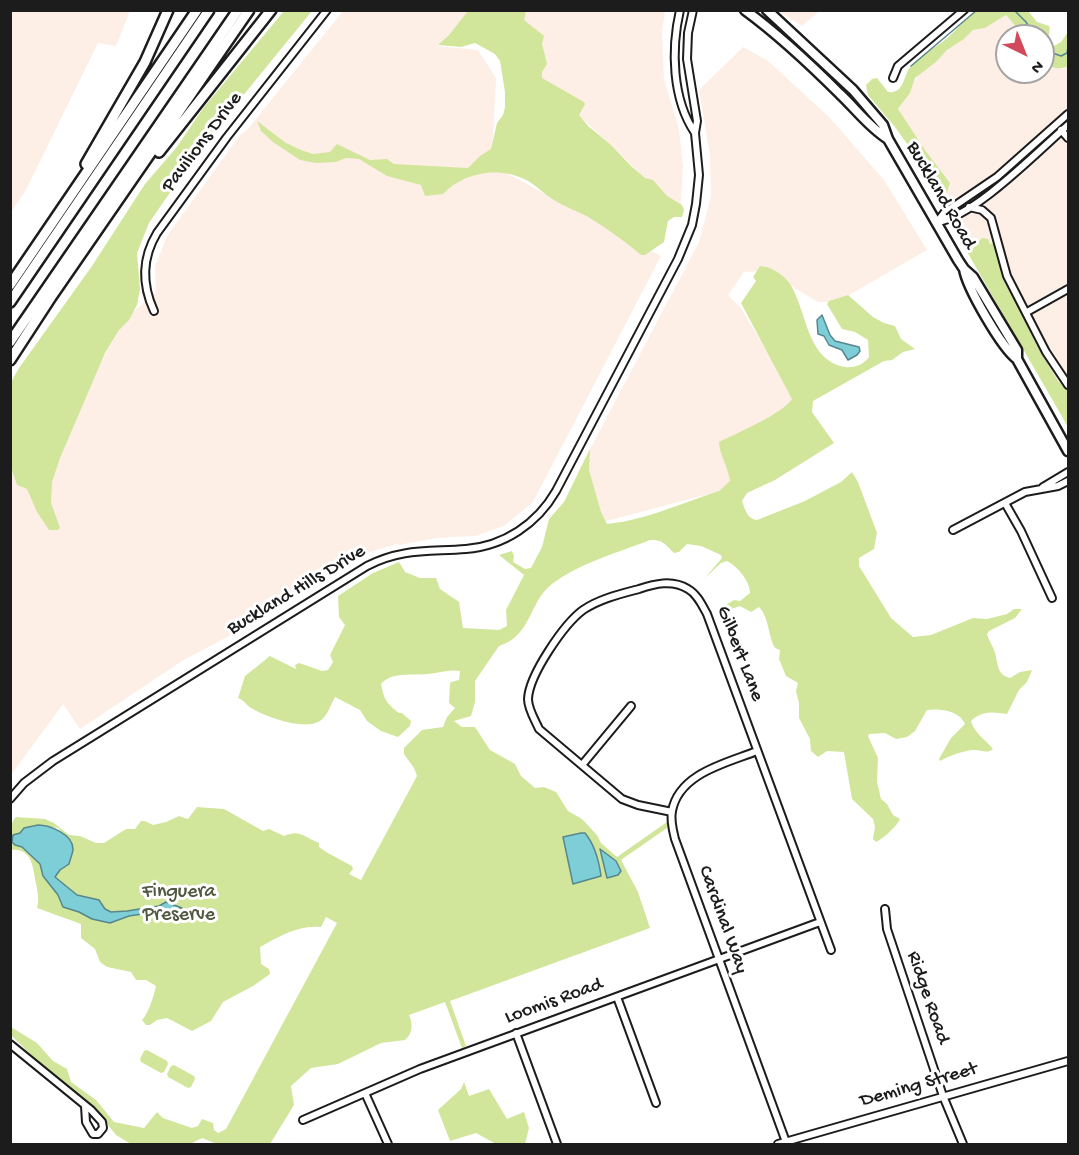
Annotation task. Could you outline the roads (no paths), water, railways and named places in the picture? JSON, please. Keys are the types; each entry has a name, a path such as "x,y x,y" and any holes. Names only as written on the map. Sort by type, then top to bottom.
{"highway":[{"path":"64,206 145,62 168,10"},
{"path":"10,285 197,10"},
{"path":"10,302 209,10"},
{"path":"10,342 238,10"},
{"path":"10,360 249,10"},
{"path":"127,187 150,164 271,10"}],"main road":[{"name":"Buckland Road","path":"745,10 776,34 875,130 888,139"},
{"name":"Buckland Road","path":"767,10 820,57 883,125 888,139 964,269 973,277 1017,350 1017,359 1068,450"},
{"path":"818,73 828,65"}],"street":[{"name":"Pavilions Drive","path":"154,311 147,293 145,273 147,255 154,237 227,137 327,10"},
{"name":"Buckland Hills Drive","path":"680,10 675,40 676,75 688,122 695,133"},
{"name":"Buckland Hills Drive","path":"10,799 24,783 53,761 367,566 387,557 407,552 465,549 488,545 512,535 532,521 544,508 686,242 694,218 699,156 695,133 697,121 687,53 693,10"},
{"path":"893,78 898,66 964,10"},
{"path":"937,222 944,213 997,177 1068,114"},
{"path":"1059,122 1067,127"},
{"path":"1067,127 1068,138"},
{"path":"937,222 948,221 1001,185 1067,127"},
{"path":"969,207 982,210 991,218 1006,273 1046,352 1068,385"},
{"path":"1027,312 1068,289"},
{"path":"1060,375 1068,370"},
{"path":"1042,488 1068,472"},
{"path":"953,530 1025,492 1058,486 1068,481"},
{"path":"1005,503 1021,531 1052,598"},
{"name":"Gilbert Lane","path":"672,812 622,799 539,729 528,699 533,682 559,634 583,610 594,603 659,583 687,589 699,599 707,614 831,951"},
{"path":"582,765 631,706"},
{"path":"672,812 683,789 700,773 757,751"},
{"name":"Cardinal Way","path":"672,812 675,839 786,1142"},
{"name":"Ridge Road","path":"885,909 887,929 943,1096 963,1144"},
{"name":"Loomis Road","path":"303,1120 420,1069 820,922"},
{"path":"617,997 656,1103"},
{"path":"516,1034 557,1144"},
{"path":"10,1044 84,1106"},
{"name":"Deming Street","path":"778,1144 1068,1061"},
{"path":"365,1093 388,1144"}],"water":[{"path":"822,315 835,341 859,347 860,351 857,355 848,360 842,350 829,345 824,336 818,334 817,320"},
{"path":"38,825 60,831 72,844 73,851 69,864 55,877 77,895 99,900 105,909 111,912 159,906 166,902 182,908 129,916 110,923 92,919 63,907 58,895 43,876 40,864 22,847 12,842 13,835 20,833 24,828"},
{"path":"585,833 594,848 601,876 573,884 563,837"},
{"path":"600,849 616,861 621,871 618,875 607,878"}],"waterway":[{"path":"911,66 977,10"},
{"path":"1014,10 1027,24"},
{"path":"1055,54 1061,56 1067,53 1068,47"}],"park label":[{"name":"Finguera Preserve","path":"179,904"}]}
